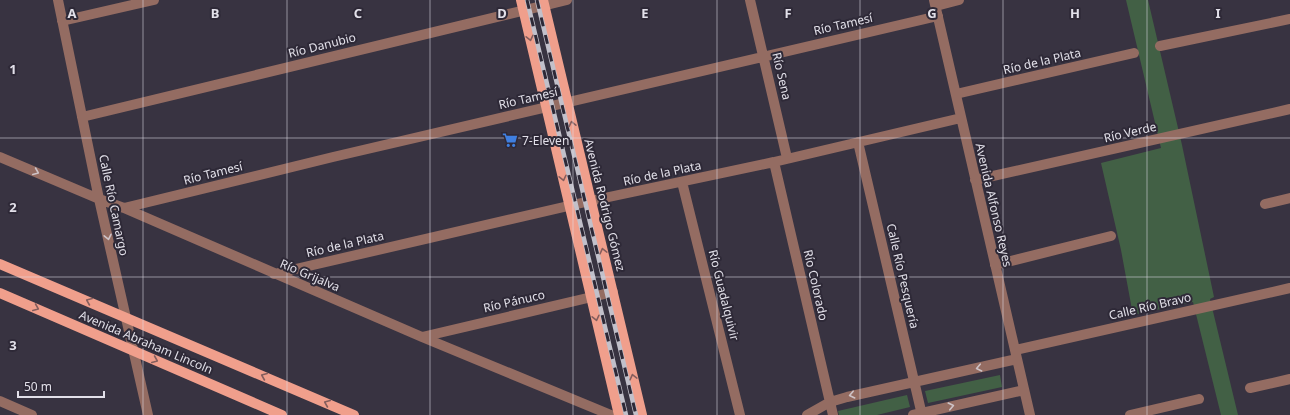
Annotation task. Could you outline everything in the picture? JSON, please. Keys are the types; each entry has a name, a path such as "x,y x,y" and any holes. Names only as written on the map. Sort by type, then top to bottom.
{"main road":[{"path":"521,0 618,415"},
{"name":"Avenida Rodrigo Gómez","path":"544,3 642,415"},
{"path":"0,264 125,316 354,415"},
{"name":"Avenida Abraham Lincoln","path":"0,293 282,415"}],"street":[{"name":"Calle Río Camargo","path":"58,0 125,316 148,415"},
{"path":"62,21 154,0"},
{"name":"Río Danubio","path":"82,116 523,10 544,3 567,0"},
{"name":"Río Sena","path":"750,0 787,158"},
{"name":"Río Tamesí","path":"124,208 764,56 959,0"},
{"name":"Avenida Alfonso Reyes","path":"936,7 1030,415"},
{"path":"1160,46 1290,19"},
{"name":"Río de la Plata","path":"956,94 1134,53"},
{"name":"Río Verde","path":"975,180 1290,109"},
{"name":"Río de la Plata","path":"274,274 590,200 774,162 961,118"},
{"name":"Calle Río Pesquería","path":"858,142 914,382 919,414"},
{"name":"Río Grijalva","path":"0,157 124,208 422,337 611,415"},
{"name":"Río Colorado","path":"774,162 833,415"},
{"name":"Río Guadalquivir","path":"682,182 740,415"},
{"path":"1264,204 1290,198"},
{"path":"995,265 1111,236"},
{"name":"Calle Río Bravo","path":"807,415 830,402 914,382 1016,354 1290,288"},
{"name":"Río Pánuco","path":"422,337 613,292"},
{"path":"1250,388 1290,379"},
{"path":"919,414 1024,390"},
{"path":"1130,415 1199,399"},
{"path":"0,401 32,415"}],"green space":[{"path":"1126,0 1148,0 1182,145 1214,297 1210,299 1238,415 1221,415 1193,302 1133,315 1121,250 1101,163 1161,148"},
{"path":"1000,375 1002,387 928,403 925,391"},
{"path":"907,395 910,407 877,415 839,415 838,411"}],"railway":[{"path":"527,0 626,415"},
{"path":"537,0 636,415"}],"place":[{"name":"7-Eleven","path":"510,140"}]}
